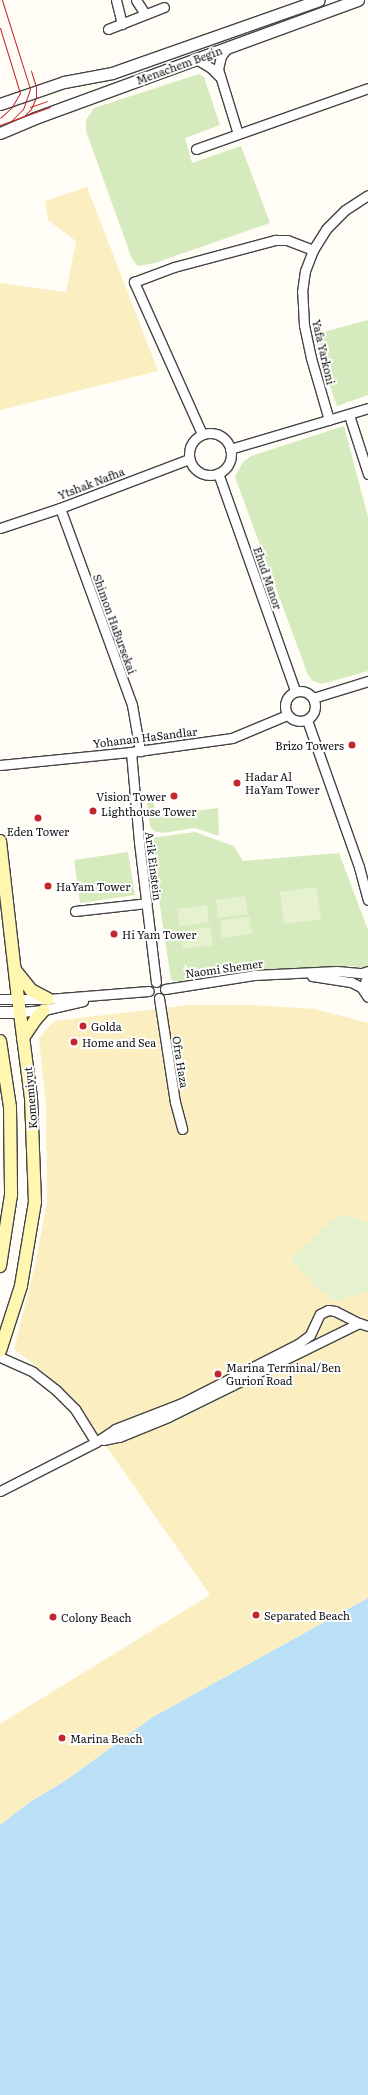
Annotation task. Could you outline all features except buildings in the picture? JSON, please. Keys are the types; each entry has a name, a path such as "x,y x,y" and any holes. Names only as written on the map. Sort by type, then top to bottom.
{"main road":[{"name":"Komemiyut","path":"0,841 31,1098 35,1202 21,1286 0,1351"},
{"path":"15,969 31,990 46,1004 24,1038"},
{"name":"Komemiyut","path":"0,1041 10,1106 11,1195 0,1266"}],"street":[{"path":"116,0 122,24"},
{"path":"136,0 144,14"},
{"name":"Menachem Begin","path":"0,104 64,82 119,71 319,0"},
{"name":"Menachem Begin","path":"0,133 35,118 358,0"},
{"path":"108,29 164,7"},
{"path":"227,48 219,61 219,78 238,134"},
{"path":"196,59 211,68 219,78"},
{"path":"196,149 368,88"},
{"name":"Yafa Yarkoni","path":"329,420 311,358 304,324 302,292 305,271 313,250 326,229 345,210 368,195"},
{"path":"202,434 134,282 174,268 275,240 287,240 313,250"},
{"path":"230,450 368,408"},
{"path":"349,415 368,474"},
{"path":"209,433 223,437 230,450 228,464 218,473 211,474 198,471 189,459 191,443 202,434 209,433"},
{"name":"Ytshak Nafha","path":"0,528 60,508 189,459"},
{"name":"Ehud Manor","path":"218,473 295,691"},
{"name":"Shimon HaBursekai","path":"60,508 132,705 135,752"},
{"path":"314,698 368,681"},
{"path":"295,691 305,691 314,698 316,709 307,720 296,721 287,714 285,703 286,698 295,691"},
{"name":"Yohanan HaSandlar","path":"0,765 135,752 232,738 287,714"},
{"path":"307,720 359,867 368,900"},
{"name":"Arik Einstein","path":"135,752 147,903 156,982"},
{"path":"75,911 147,903"},
{"name":"Naomi Shemer","path":"165,989 241,976 287,972 337,971 362,973 368,971"},
{"name":"Naomi Shemer","path":"287,972 351,982 361,987 368,996"},
{"path":"368,976 366,983 368,996"},
{"path":"156,982 162,984 165,989 164,994 159,998 151,996 149,991 151,984 156,982"},
{"path":"0,1012 20,1012 46,1004 112,994 149,991"},
{"path":"0,1000 18,998 46,1004"},
{"name":"Ofra Haza","path":"159,998 175,1102 182,1129"},
{"path":"0,1491 96,1442 115,1429 182,1403 298,1344 310,1335 320,1314 328,1310 336,1311 368,1326"},
{"path":"335,1335 341,1325 336,1311"},
{"path":"96,1442 119,1437 168,1417 359,1323"},
{"path":"0,1357 33,1372 56,1390 75,1409 96,1442"}],"green space":[{"path":"199,74 204,77 220,125 185,138 192,163 241,146 270,223 155,263 138,266 132,259 86,131 86,120 94,108"},
{"path":"368,320 368,395 337,406 312,335"},
{"path":"344,426 368,517 368,671 322,684 313,681 308,675 235,477 243,462 251,456"},
{"path":"152,796 156,816 218,808 219,836 195,828 163,833 154,831 150,826 146,798"},
{"path":"195,832 234,846 243,861 339,853 368,930 368,966 363,968 353,966 279,969 183,982 171,980 150,838"},
{"path":"128,852 135,895 80,903 74,860"},
{"path":"316,887 321,919 284,924 280,892"},
{"path":"245,896 248,914 218,918 216,900"},
{"path":"207,905 209,922 180,927 177,909"},
{"path":"249,916 252,934 222,938 220,921"},
{"path":"210,927 213,945 183,949 181,932"},
{"path":"339,1214 368,1222 368,1291 336,1301 317,1288 291,1259"}],"sand":[{"path":"87,187 158,371 0,410 0,283 66,292 76,241 48,220 45,201"},
{"path":"190,1005 252,1005 315,1009 368,1023 368,1598 153,1717 65,1781 30,1802 0,1825 0,1724 210,1595 72,1397 14,1349 35,1265 47,1202 46,1106 39,1038 54,1021"}],"water":[{"path":"368,1598 368,2095 0,2095 0,1825 30,1802 65,1781 153,1717"}],"tram line":[{"path":"2,0 30,89 23,109 11,121"},
{"path":"0,28 20,93 12,107 0,118"},
{"path":"24,116 31,109 36,97 36,87 31,71"},
{"path":"30,107 47,101"},
{"path":"0,125 50,107"}],"place":[{"name":"Brizo Towers","path":"352,745"},
{"name":"Hadar Al HaYam Tower","path":"237,783"},
{"name":"Vision Tower","path":"174,796"},
{"name":"Lighthouse Tower","path":"93,811"},
{"name":"Eden Tower","path":"38,818"},
{"name":"HaYam Tower","path":"48,886"},
{"name":"Hi Yam Tower","path":"114,934"},
{"name":"Golda","path":"83,1026"},
{"name":"Home and Sea","path":"74,1042"},
{"name":"Marina Terminal/Ben Gurion Road","path":"218,1374"},
{"name":"Separated Beach","path":"256,1615"},
{"name":"Colony Beach","path":"53,1617"},
{"name":"Marina Beach","path":"62,1738"}]}
